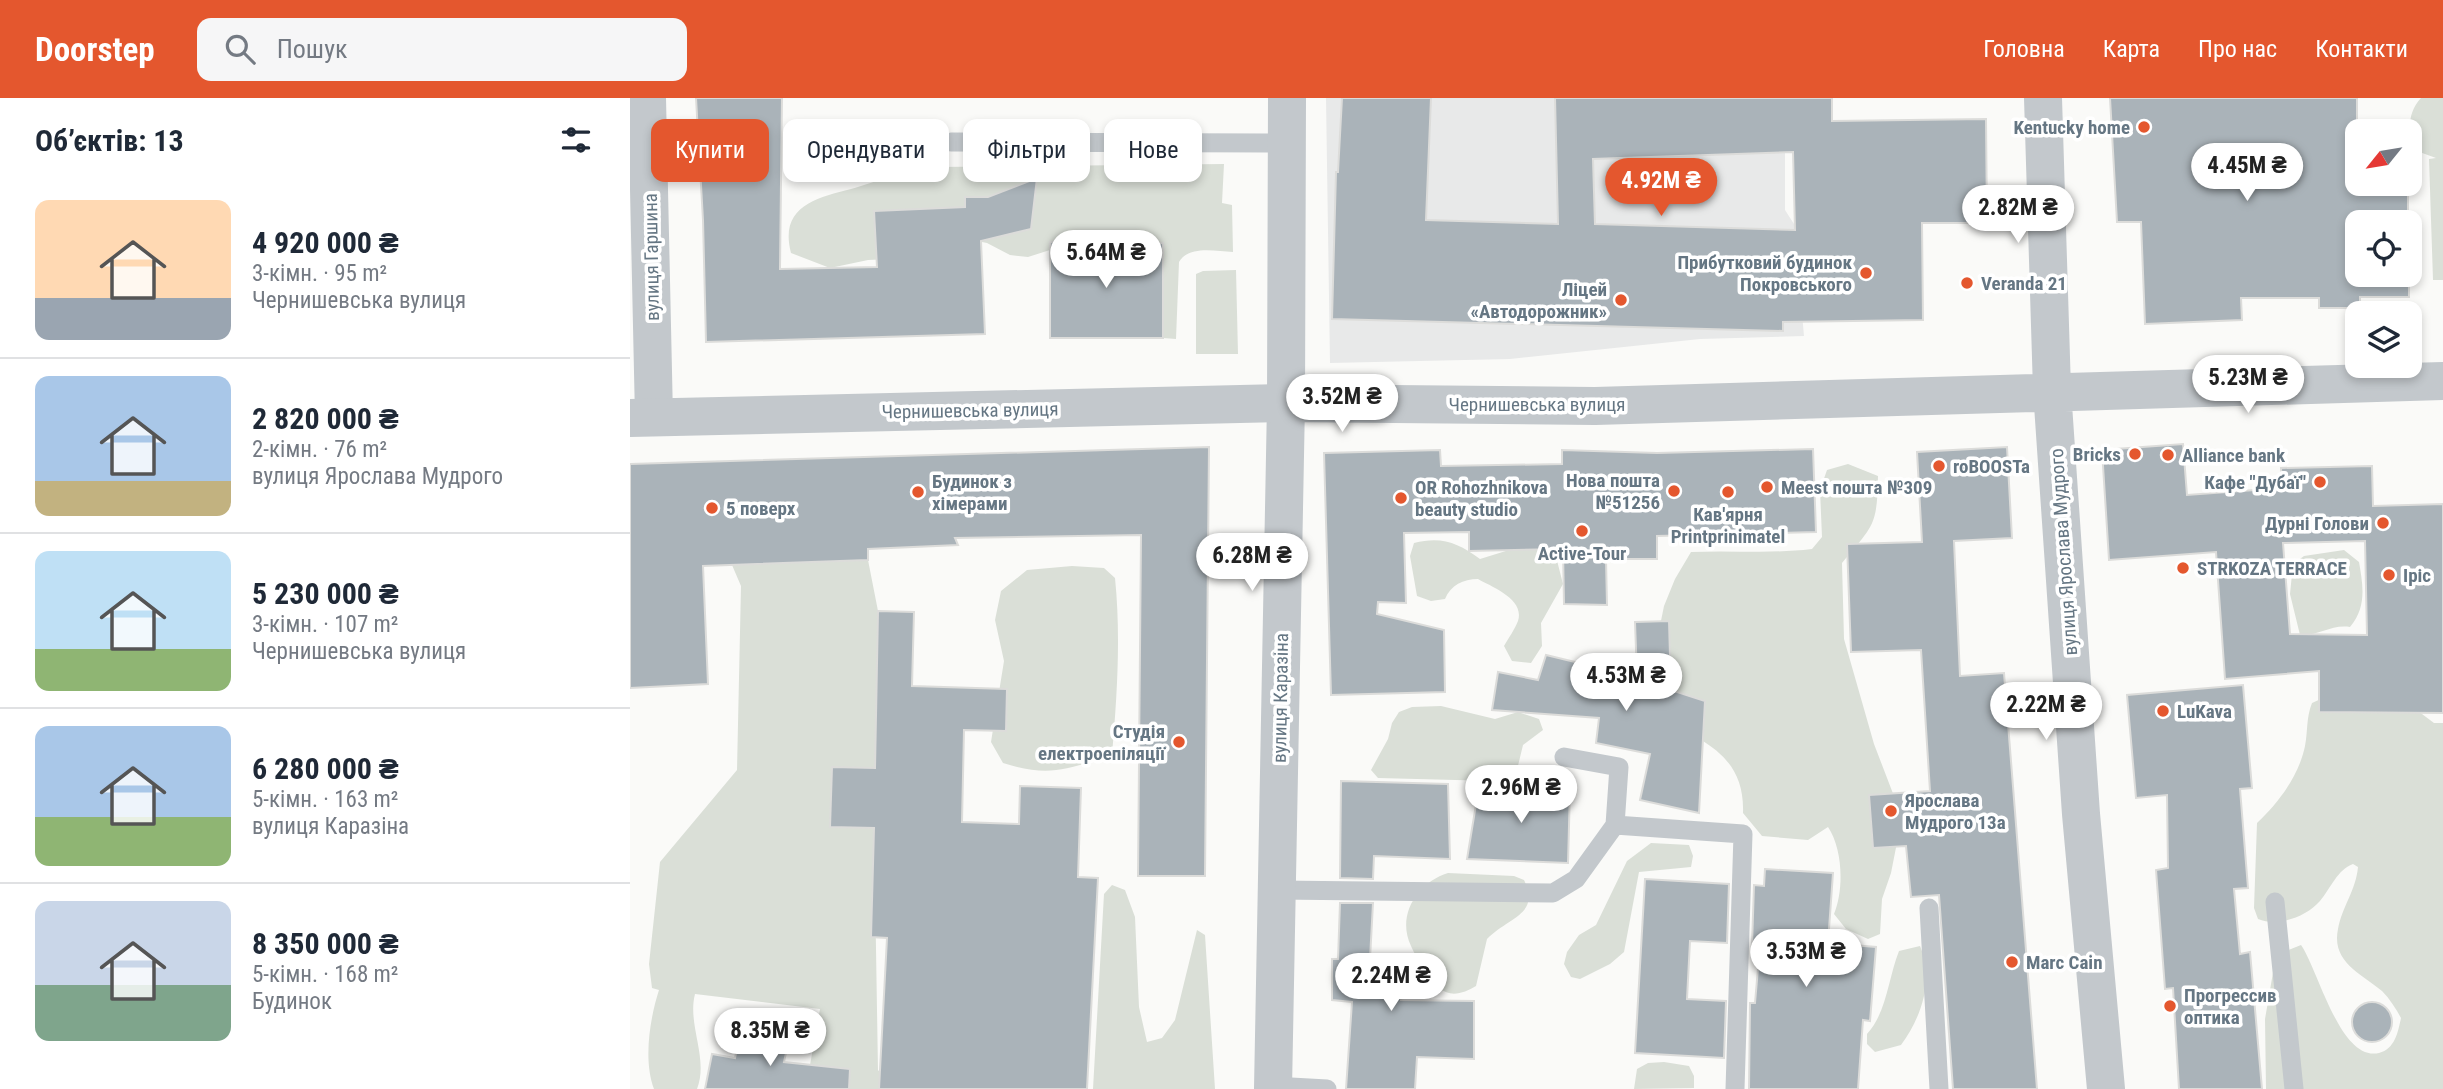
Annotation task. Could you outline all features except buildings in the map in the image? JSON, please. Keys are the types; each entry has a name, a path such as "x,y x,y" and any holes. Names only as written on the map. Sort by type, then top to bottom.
{"street":[{"name":"вулиця Гаршина","path":"642,417 648,98"},
{"name":"вулиця Каразіна","path":"1273,1087 1286,403 1287,98"},
{"name":"вулиця Ярослава Мудрого","path":"2043,98 2052,390 2081,814 2106,1089"},
{"name":"Чернишевська вулиця","path":"642,417 1286,403 1595,406 2052,390 2443,381"}],"lane":[{"path":"951,142 1287,143"},
{"path":"1277,890 1553,893 1576,879 1615,825 1619,766 1564,757"},
{"path":"1615,825 1743,834 1735,1089"},
{"path":"2276,902 2294,1089"},
{"path":"1928,908 1939,1089"},
{"path":"1273,1087 1327,1089"}],"shaded area":[{"path":"1326,98 1785,98 1785,210 1794,224 1804,336 1700,339 1510,359 1330,363"},
{"path":"2421,98 2443,98 2443,280 2433,280 2429,159 2436,158 2422,153 2422,119 2411,119"},
{"path":"1202,164 1224,164 1222,203 1232,205 1233,252 1196,251 1189,253 1179,262 1176,339 1163,338 1162,243 1072,243 1028,257 1010,255 987,243 972,240 890,259 868,260 830,268 791,253 790,225 803,207 825,196 875,182 949,182 949,167 963,167 963,182 1090,182 1090,165 1104,165 1104,182 1202,182"},
{"path":"1236,270 1238,354 1196,354 1196,274 1203,271"},
{"path":"1848,464 1878,476 1872,524 1842,563 1844,639 1874,744 1902,817 1891,873 1882,899 1880,934 1868,939 1846,929 1834,914 1839,893 1840,870 1837,846 1828,827 1808,840 1762,836 1743,813 1738,778 1730,765 1695,736 1664,720 1650,675 1664,606 1675,579 1691,552 1812,549 1822,537 1820,490 1827,470"},
{"path":"1551,537 1563,584 1541,623 1542,646 1531,663 1512,661 1504,646 1517,624 1519,613 1512,600 1499,590 1473,579 1454,587 1445,599 1431,601 1417,596 1410,556 1414,543 1433,540 1449,542 1480,559"},
{"path":"2344,550 2359,562 2362,596 2359,612 2350,627 2300,635 2290,594 2293,564 2304,556"},
{"path":"868,560 878,611 874,825 878,1071 892,1059 953,1089 819,1089 822,1066 810,1065 820,1009 695,994 694,1018 701,1065 697,1089 654,1089 648,1052 659,990 652,988 649,964 660,862 737,770 741,586 732,565"},
{"path":"1072,566 1104,568 1115,578 1118,645 1112,755 1058,770 1019,768 1003,763 991,742 1004,661 995,620 1001,591 1027,570"},
{"path":"2334,693 2414,708 2434,723 2443,723 2443,1089 2266,1089 2265,1019 2276,955 2301,945 2342,1030 2353,1044 2365,1052 2379,1053 2389,1048 2399,1029 2401,1018 2385,994 2357,973 2339,950 2338,929 2358,867 2353,864 2343,870 2320,901 2300,916 2283,921 2266,921 2258,919 2254,908 2257,823 2280,798 2298,768 2305,746 2312,703"},
{"path":"1441,706 1495,719 1518,712 1539,719 1543,730 1523,745 1516,774 1494,781 1378,778 1371,770 1399,712 1412,707"},
{"path":"1651,843 1689,845 1693,856 1691,867 1639,872 1624,952 1610,964 1580,979 1571,977 1564,964 1567,952 1579,935 1596,925 1627,861"},
{"path":"1448,873 1514,876 1524,880 1528,892 1528,901 1520,914 1487,939 1476,986 1458,993 1448,993 1439,988 1411,946 1406,923 1408,912 1419,892 1437,877"},
{"path":"1112,885 1125,890 1135,917 1139,1007 1147,1042 1162,1038 1175,1020 1197,930 1205,935 1215,1089 1093,1089 1104,894"},
{"path":"1920,946 1926,985 1915,1023 1901,1045 1875,1052 1867,1044 1867,1034 1879,1016 1899,951"},
{"path":"1664,1062 1689,1066 1694,1076 1694,1088 1634,1089 1637,1069 1648,1063"}],"place":[{"name":"Kentucky home","path":"2144,127"},
{"name":"Прибутковий будинок Покровського","path":"1866,273"},
{"name":"Veranda 21","path":"1967,283"},
{"name":"Ліцей «Автодорожник»","path":"1621,300"},
{"name":"Bricks","path":"2135,454"},
{"name":"Alliance bank","path":"2168,455"},
{"name":"roBOOSTa","path":"1939,466"},
{"name":"Кафе \"Дубаї\"","path":"2320,482"},
{"name":"Meest пошта №309","path":"1767,487"},
{"name":"Нова пошта №51256","path":"1674,491"},
{"name":"Будинок з хімерами","path":"918,492"},
{"name":"Кав'ярня Printprinimatel","path":"1728,492"},
{"name":"OR Rohozhnikova beauty studio","path":"1401,498"},
{"name":"5 поверх","path":"712,508"},
{"name":"Дурні Голови","path":"2383,523"},
{"name":"Active-Tour","path":"1582,531"},
{"name":"STRKOZA TERRACE","path":"2183,568"},
{"name":"Іріс","path":"2389,575"},
{"name":"LuKava","path":"2163,711"},
{"name":"Студія електроепіляції","path":"1179,742"},
{"name":"Ярослава Мудрого 13а","path":"1891,811"},
{"name":"Marc Cain","path":"2012,962"},
{"name":"Прогрессив оптика","path":"2170,1006"}]}
